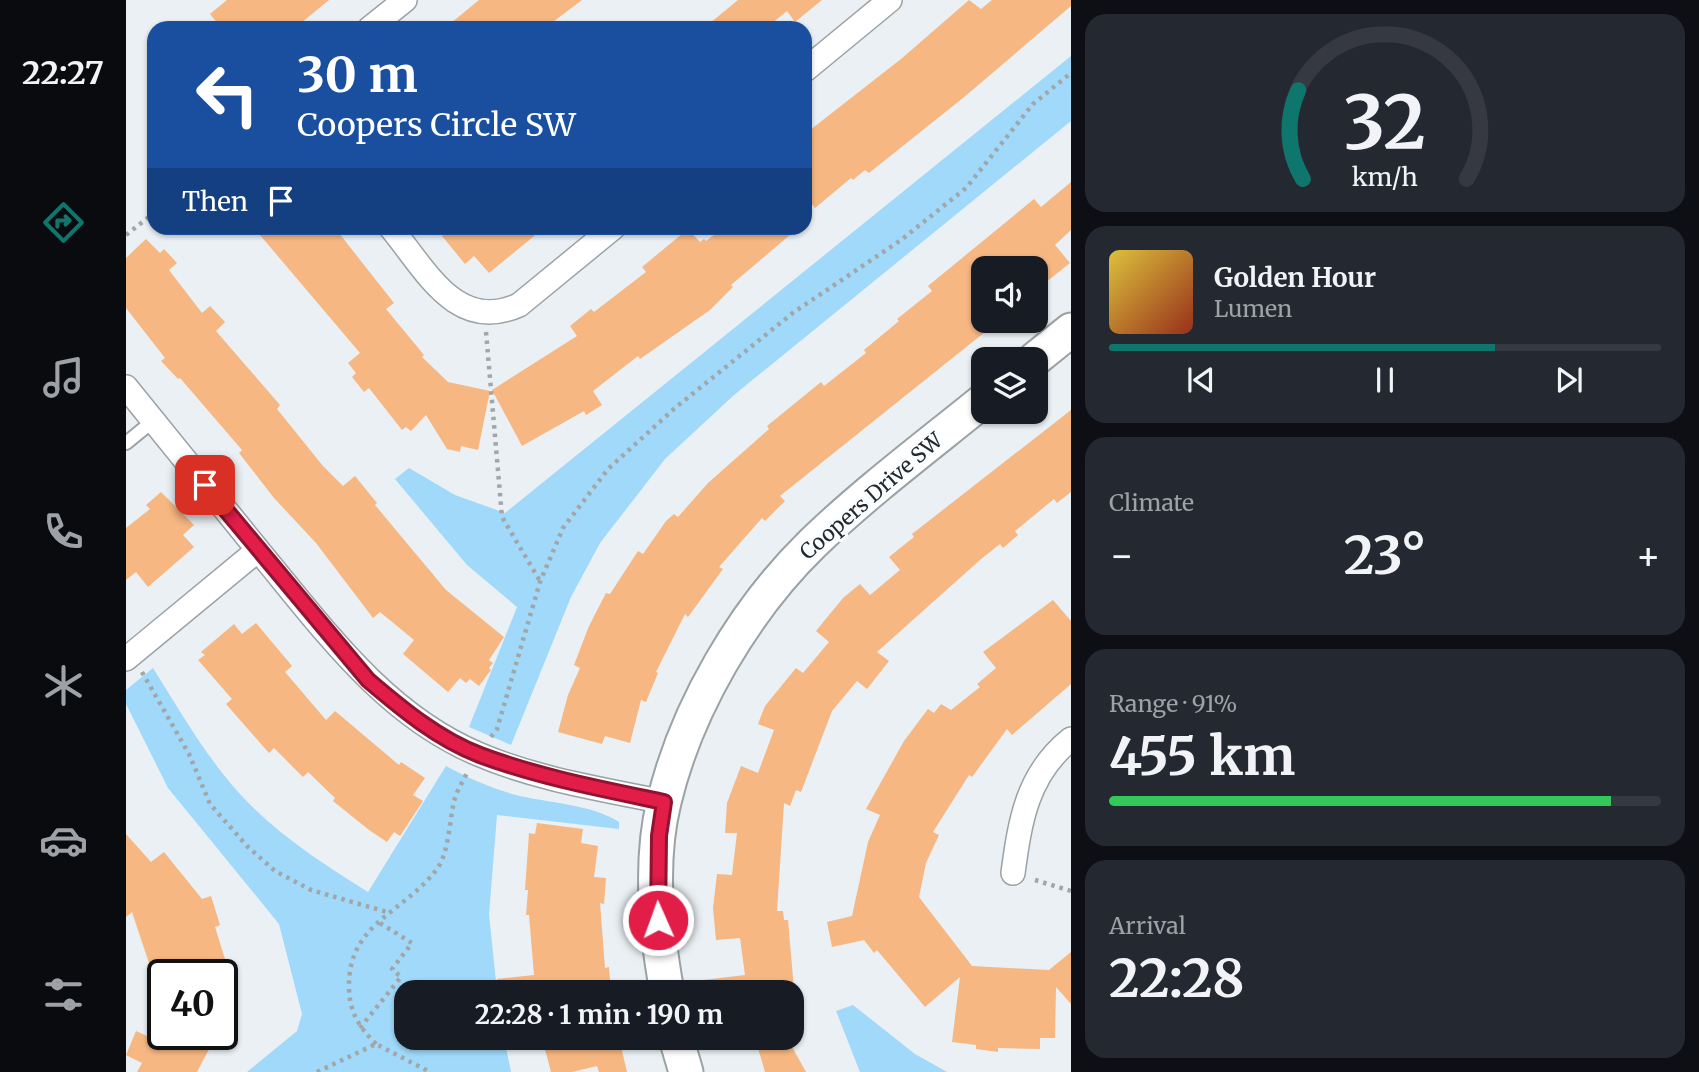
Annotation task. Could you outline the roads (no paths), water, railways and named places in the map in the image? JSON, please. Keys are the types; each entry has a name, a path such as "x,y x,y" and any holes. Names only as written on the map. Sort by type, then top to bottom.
{"street":[{"path":"379,21 405,0"},
{"path":"812,64 890,0"},
{"path":"397,235 447,297 466,309 486,314 502,312 519,305 604,235"},
{"path":"1048,349 1071,331"},
{"path":"126,387 368,680 400,707 443,736 479,755 557,779 664,802"},
{"name":"Coopers Drive SW","path":"666,980 656,898 664,802 693,721 723,658 761,602 812,545 884,480 971,410"},
{"path":"129,656 258,550"},
{"path":"1013,873 1025,802 1037,776 1071,739"},
{"path":"680,1050 686,1072"}],"lane":[{"path":"126,443 153,421"}]}
